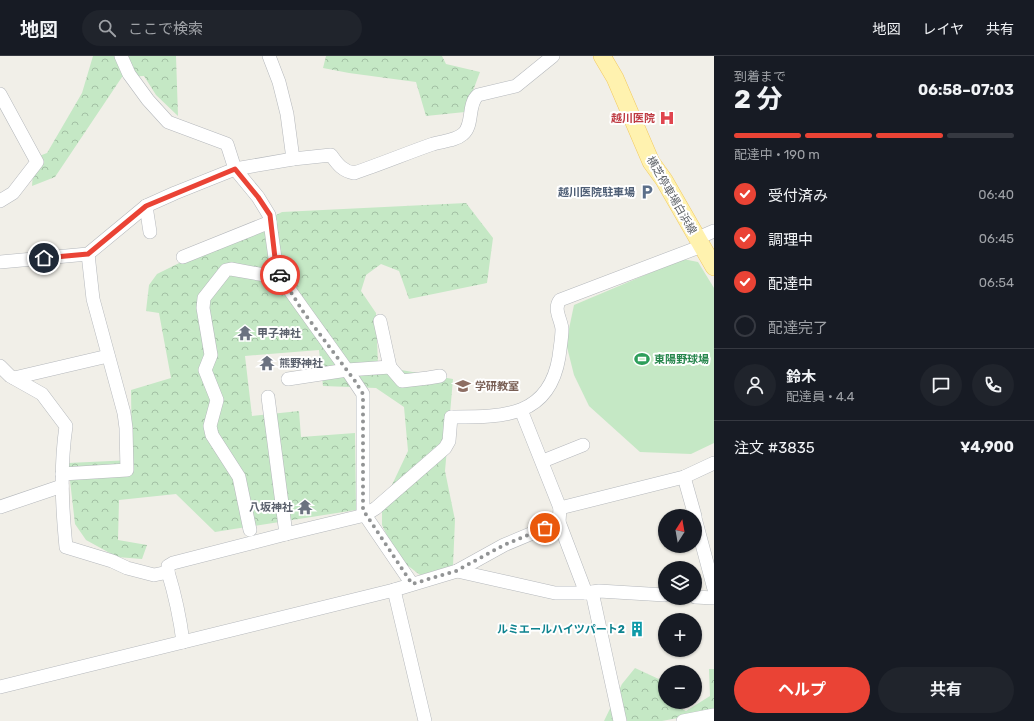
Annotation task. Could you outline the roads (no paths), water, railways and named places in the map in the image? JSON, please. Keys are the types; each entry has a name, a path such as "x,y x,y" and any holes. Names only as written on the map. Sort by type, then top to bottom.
{"main road":[{"name":"横芝停車場白浜線","path":"602,56 615,78 652,162 714,267"}],"street":[{"path":"121,56 129,74 148,100 168,122 226,144 235,169 258,197 270,215 275,258 281,278 363,394 363,510 412,584"},
{"path":"270,56 279,82 287,114 293,159"},
{"path":"0,262 88,254 146,206 235,169 293,159 331,155 340,167 348,172 354,173 435,144 457,138 464,133 468,125 474,98 478,95 516,86 553,56"},
{"path":"0,94 37,162 13,193 0,201"},
{"path":"146,206 150,232"},
{"path":"183,257 270,222"},
{"path":"183,642 181,621 175,593 168,572 168,566 173,563 365,515 376,508 445,448 449,441 451,417 490,417 521,410 531,405 546,391 556,371 562,328 557,313 558,302 560,300 700,242 714,231"},
{"path":"0,507 62,480 127,470 126,428 124,413 93,299 88,254"},
{"path":"250,530 239,477 212,435 210,426 217,400 205,370 211,354 203,308 204,298 226,270 231,269 281,278"},
{"path":"380,321 390,367 402,381 440,376"},
{"path":"14,378 108,356"},
{"path":"0,366 14,378 42,394 66,426 62,453 66,547 112,561 127,568 154,575 168,572"},
{"path":"288,378 347,370 390,367"},
{"path":"268,397 286,534"},
{"path":"521,410 543,462 560,508 559,522 589,593 620,721"},
{"path":"543,462 583,445"},
{"path":"560,508 684,477 714,463"},
{"path":"684,477 693,509"},
{"path":"0,687 394,590 456,571 504,545 559,522"},
{"path":"702,544 714,589"},
{"path":"456,571 555,593 589,593 599,591 658,595"},
{"path":"394,590 426,721"},
{"path":"702,597 714,598"},
{"path":"683,721 714,715"}],"place":[{"name":"越川医院","path":"667,118"},
{"name":"越川医院駐車場","path":"647,192"},
{"name":"甲子神社","path":"245,333"},
{"name":"東陽野球場","path":"642,359"},
{"name":"熊野神社","path":"267,363"},
{"name":"学研教室","path":"463,386"},
{"name":"八坂神社","path":"305,507"},
{"name":"ルミエールハイツパート2","path":"637,629"}]}
